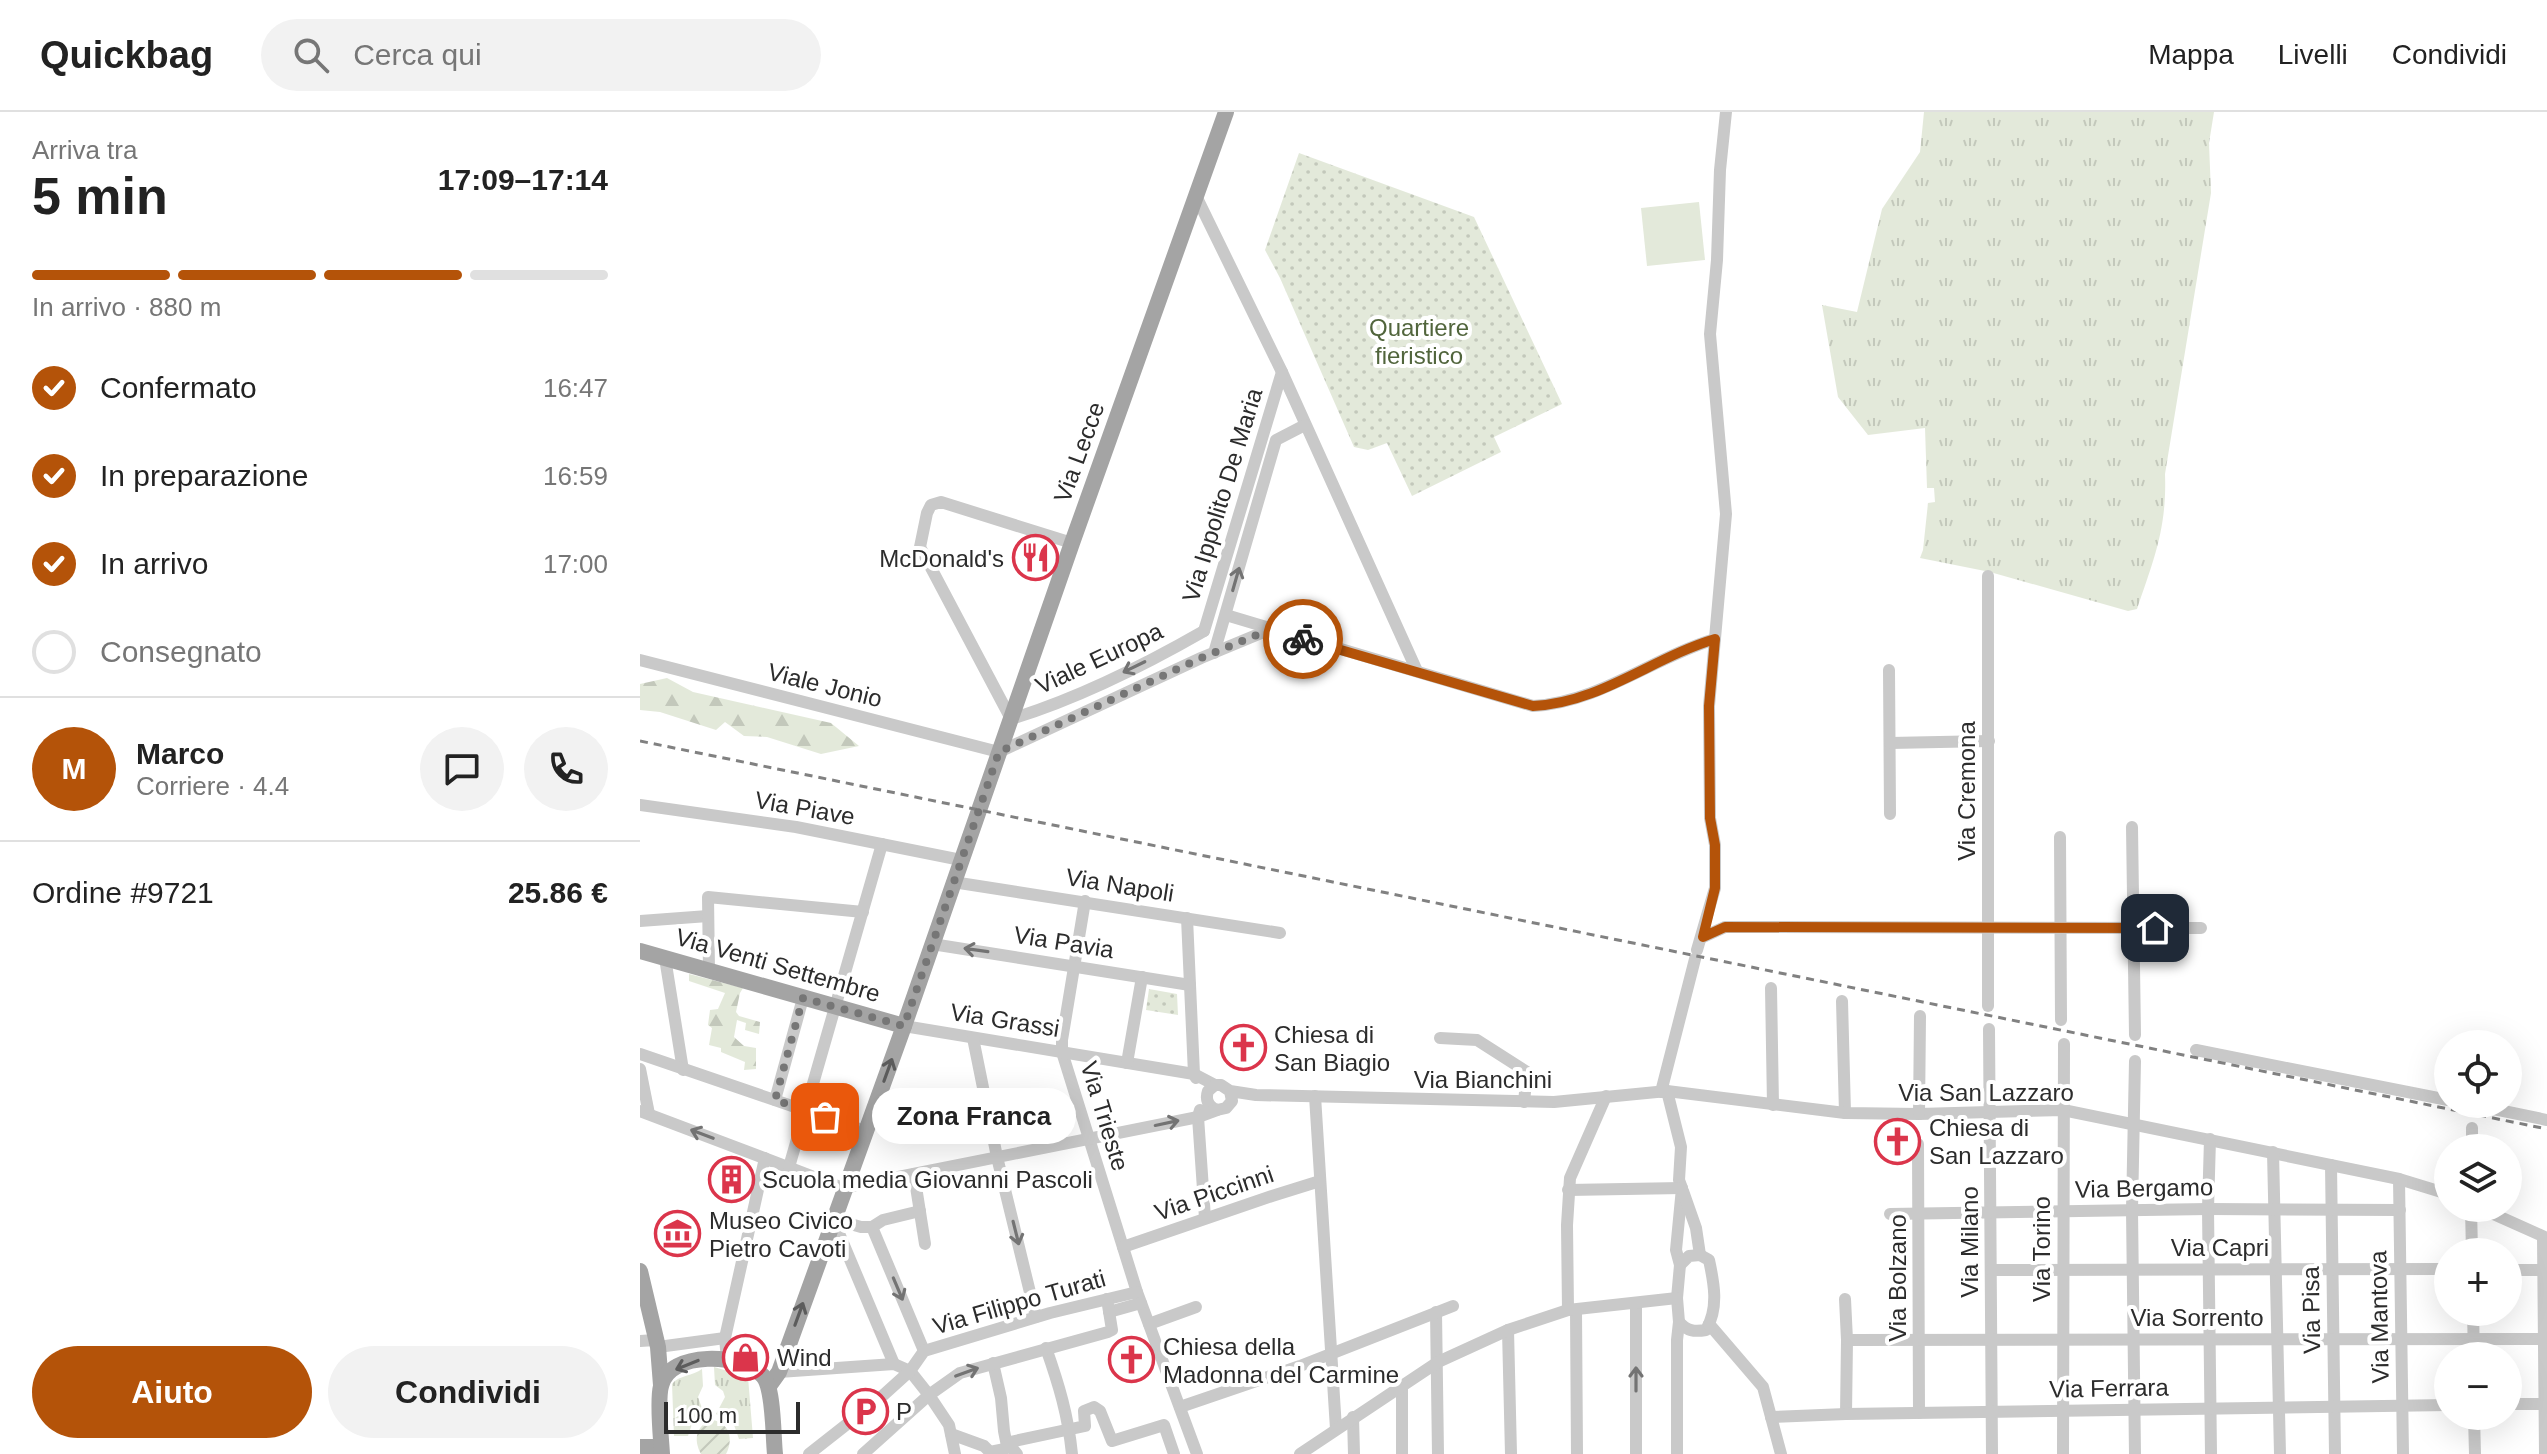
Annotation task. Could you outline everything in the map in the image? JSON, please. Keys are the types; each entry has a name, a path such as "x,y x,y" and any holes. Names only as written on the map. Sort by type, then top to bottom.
{"main road":[{"name":"Via Lecce","path":"774,1379 904,1026 1226,112"},
{"name":"Via Venti Settembre","path":"640,951 904,1026"},
{"path":"640,1271 661,1385 662,1450 640,1447"},
{"path":"661,1385 672,1371 691,1361 714,1358 754,1369 774,1379 775,1454"}],"street":[{"path":"1700,1255 1696,1228 1679,1180 1681,1147 1664,1092 1715,888 1710,818 1709,706 1726,514 1710,334 1726,112"},
{"name":"Via Ippolito De Maria","path":"1196,196 1282,372 1417,671"},
{"name":"Via Ippolito De Maria","path":"1204,631 1282,372"},
{"name":"Via Ippolito De Maria","path":"1214,653 1276,440 1305,425"},
{"path":"1262,435 1276,440"},
{"path":"1011,719 920,547 927,513 931,505 941,502 1072,543"},
{"name":"Via Cremona","path":"1988,576 1988,1006"},
{"path":"1226,615 1533,706 1554,705 1584,697 1692,646 1715,639"},
{"name":"Viale Europa","path":"999,752 1271,629"},
{"path":"1204,631 1214,653"},
{"name":"Viale Europa","path":"1011,719 1041,710 1111,679 1204,631"},
{"name":"Viale Jonio","path":"640,660 999,752"},
{"path":"1889,670 1890,814"},
{"path":"1041,710 1049,729"},
{"path":"1890,743 1989,741"},
{"name":"Via Piave","path":"640,805 796,827 961,860"},
{"path":"2132,827 2135,1035"},
{"path":"2060,837 2061,1020"},
{"path":"789,1167 882,844"},
{"name":"Via Napoli","path":"953,882 1280,933"},
{"path":"709,971 708,897 863,912"},
{"name":"Via Trieste","path":"1085,901 1062,1052 1139,1297 1197,1454"},
{"path":"1711,906 1725,927"},
{"path":"640,921 708,916"},
{"path":"1187,918 1194,1074 1210,1093 1212,1108 1223,1108 1232,1101 1230,1091"},
{"path":"1703,937 1725,927 2201,928"},
{"name":"Via Pavia","path":"932,944 1190,985"},
{"path":"665,958 683,1070"},
{"path":"1127,1063 1142,977"},
{"path":"1771,988 1773,1105"},
{"path":"775,1100 803,998"},
{"path":"1842,1001 1845,1113"},
{"path":"1919,1114 1920,1016"},
{"name":"Via Grassi","path":"904,1026 1194,1074"},
{"name":"Via Milano","path":"1989,1029 1992,1454"},
{"path":"973,1038 997,1157 1036,1317"},
{"path":"1440,1038 1477,1040 1527,1072 1524,1102"},
{"name":"Via Torino","path":"2063,1454 2064,1044"},
{"path":"2196,1050 2434,1097"},
{"path":"640,1054 865,1131"},
{"path":"2135,1061 2132,1210 2135,1454"},
{"path":"640,1069 644,1112 843,1188 1198,1117 1256,1095"},
{"path":"1205,1218 1198,1117 1210,1093 1227,1087 1230,1091 1256,1095"},
{"name":"Via Bianchini","path":"1256,1095 1554,1102 1664,1092"},
{"name":"Via San Lazzaro","path":"1664,1092 1845,1113 2063,1110 2399,1179 2434,1190"},
{"path":"1315,1096 1336,1429"},
{"path":"1577,1454 1568,1190 1570,1178 1606,1096"},
{"path":"2522,1115 2547,1120"},
{"path":"2472,1128 2472,1134"},
{"path":"2210,1139 2211,1454"},
{"name":"Via Bolzano","path":"1918,1144 1919,1413"},
{"path":"2273,1152 2280,1454"},
{"path":"727,1360 725,1338 765,1158"},
{"name":"Via Pisa","path":"2331,1165 2335,1454"},
{"path":"914,1174 925,1244"},
{"name":"Via Mantova","path":"2399,1179 2403,1454"},
{"name":"Via Piccinni","path":"1123,1247 1320,1181"},
{"path":"1568,1190 1682,1188"},
{"path":"1677,1454 1677,1298 1680,1265 1676,1250 1682,1188"},
{"name":"Via Bergamo","path":"1890,1214 2208,1209 2400,1210"},
{"path":"833,1219 872,1227 883,1220 920,1211"},
{"path":"833,1219 894,1364"},
{"path":"2510,1222 2545,1238 2545,1454"},
{"path":"872,1227 924,1351"},
{"path":"1679,1322 1685,1329 1706,1330 1714,1311 1709,1260 1700,1255 1689,1256 1680,1265"},
{"name":"Via Capri","path":"1991,1270 2434,1269"},
{"path":"2522,1270 2545,1270"},
{"name":"Via Filippo Turati","path":"809,1454 879,1399 910,1371 924,1351 1036,1317 1139,1297"},
{"path":"1300,1454 1438,1362 1508,1330 1572,1310 1677,1298"},
{"path":"1845,1299 1846,1414"},
{"path":"1636,1303 1636,1454"},
{"path":"863,1454 929,1395 960,1373 1112,1330 1108,1305"},
{"path":"1180,1407 1331,1354 1453,1306"},
{"path":"1149,1324 1196,1307"},
{"path":"1436,1312 1438,1454"},
{"path":"1709,1324 1763,1387 1781,1454"},
{"path":"2473,1326 2473,1342"},
{"path":"1508,1330 1511,1454"},
{"path":"651,1343 725,1338"},
{"name":"Via Sorrento","path":"1847,1340 2546,1339"},
{"path":"1046,1348 1058,1377 1070,1429 1072,1454"},
{"path":"993,1363 1004,1431 1012,1450"},
{"path":"774,1379 894,1364 910,1371 929,1395 949,1425 955,1454"},
{"path":"1402,1385 1402,1454"},
{"path":"2522,1404 2546,1404"},
{"name":"Via Ferrara","path":"1771,1417 2434,1405"},
{"path":"1012,1450 1010,1442 1085,1426 1084,1411 1094,1407 1100,1411 1112,1441 1164,1425 1174,1454"},
{"path":"1353,1417 1354,1454"},
{"path":"2474,1430 2475,1454"},
{"path":"951,1434 984,1446 990,1452 1012,1450"},
{"path":"880,1440 883,1454"}],"green space":[{"path":"1924,112 2214,112 2209,143 2211,193 2165,474 2162,527 2137,609 2128,611 1990,572 1920,558 1928,503 1935,502 1934,488 1927,488 1925,428 1868,435 1838,397 1822,305 1857,312 1882,209 1920,152"},
{"name":"Quartiere fieristico","path":"1299,153 1474,217 1562,404 1494,437 1501,452 1412,496 1387,443 1368,450 1354,447 1265,250"},
{"path":"1699,202 1705,260 1647,266 1641,208"},
{"path":"667,678 693,692 831,723 859,746 821,754 767,737 744,736 725,722 716,730 660,712 640,710 640,684"},
{"path":"689,974 743,988 736,1012 739,1016 760,1022 759,1034 745,1030 746,1023 737,1020 734,1037 744,1046 756,1048 756,1069 744,1070 745,1062 721,1052 721,1048 709,1045 712,1028 708,1025 710,1010 718,1009 725,993 689,981"},
{"path":"1149,989 1177,994 1178,1015 1146,1010"},
{"path":"714,1367 748,1377 753,1438 739,1439 734,1425 716,1414 725,1397 715,1385"},
{"path":"702,1369 703,1386 698,1397 704,1414 692,1424 688,1436 674,1436 672,1384"},
{"path":"712,1420 722,1424 728,1432 730,1443 726,1454 701,1454 697,1438 699,1429"}],"railway":[{"path":"640,741 2547,1129"}],"way so far":[{"path":"825,1117 775,1100 803,998 904,1026 999,752 1201,658 1271,629 1303,639"}],"place":[{"name":"McDonald's","path":"1035,558"},
{"name":"Chiesa di San Biagio","path":"1243,1048"},
{"name":"Zona Franca","path":"825,1117"},
{"name":"Chiesa di San Lazzaro","path":"1898,1141"},
{"name":"Scuola media Giovanni Pascoli","path":"731,1179"},
{"name":"Museo Civico Pietro Cavoti","path":"678,1234"},
{"name":"Wind","path":"746,1357"},
{"name":"Chiesa della Madonna del Carmine","path":"1132,1360"},
{"name":"P","path":"865,1411"}],"route":[{"path":"1303,639 1533,706 1554,705 1584,697 1692,646 1715,639 1709,706 1710,818 1715,845 1715,888 1703,937 1725,927 2155,928"}]}
